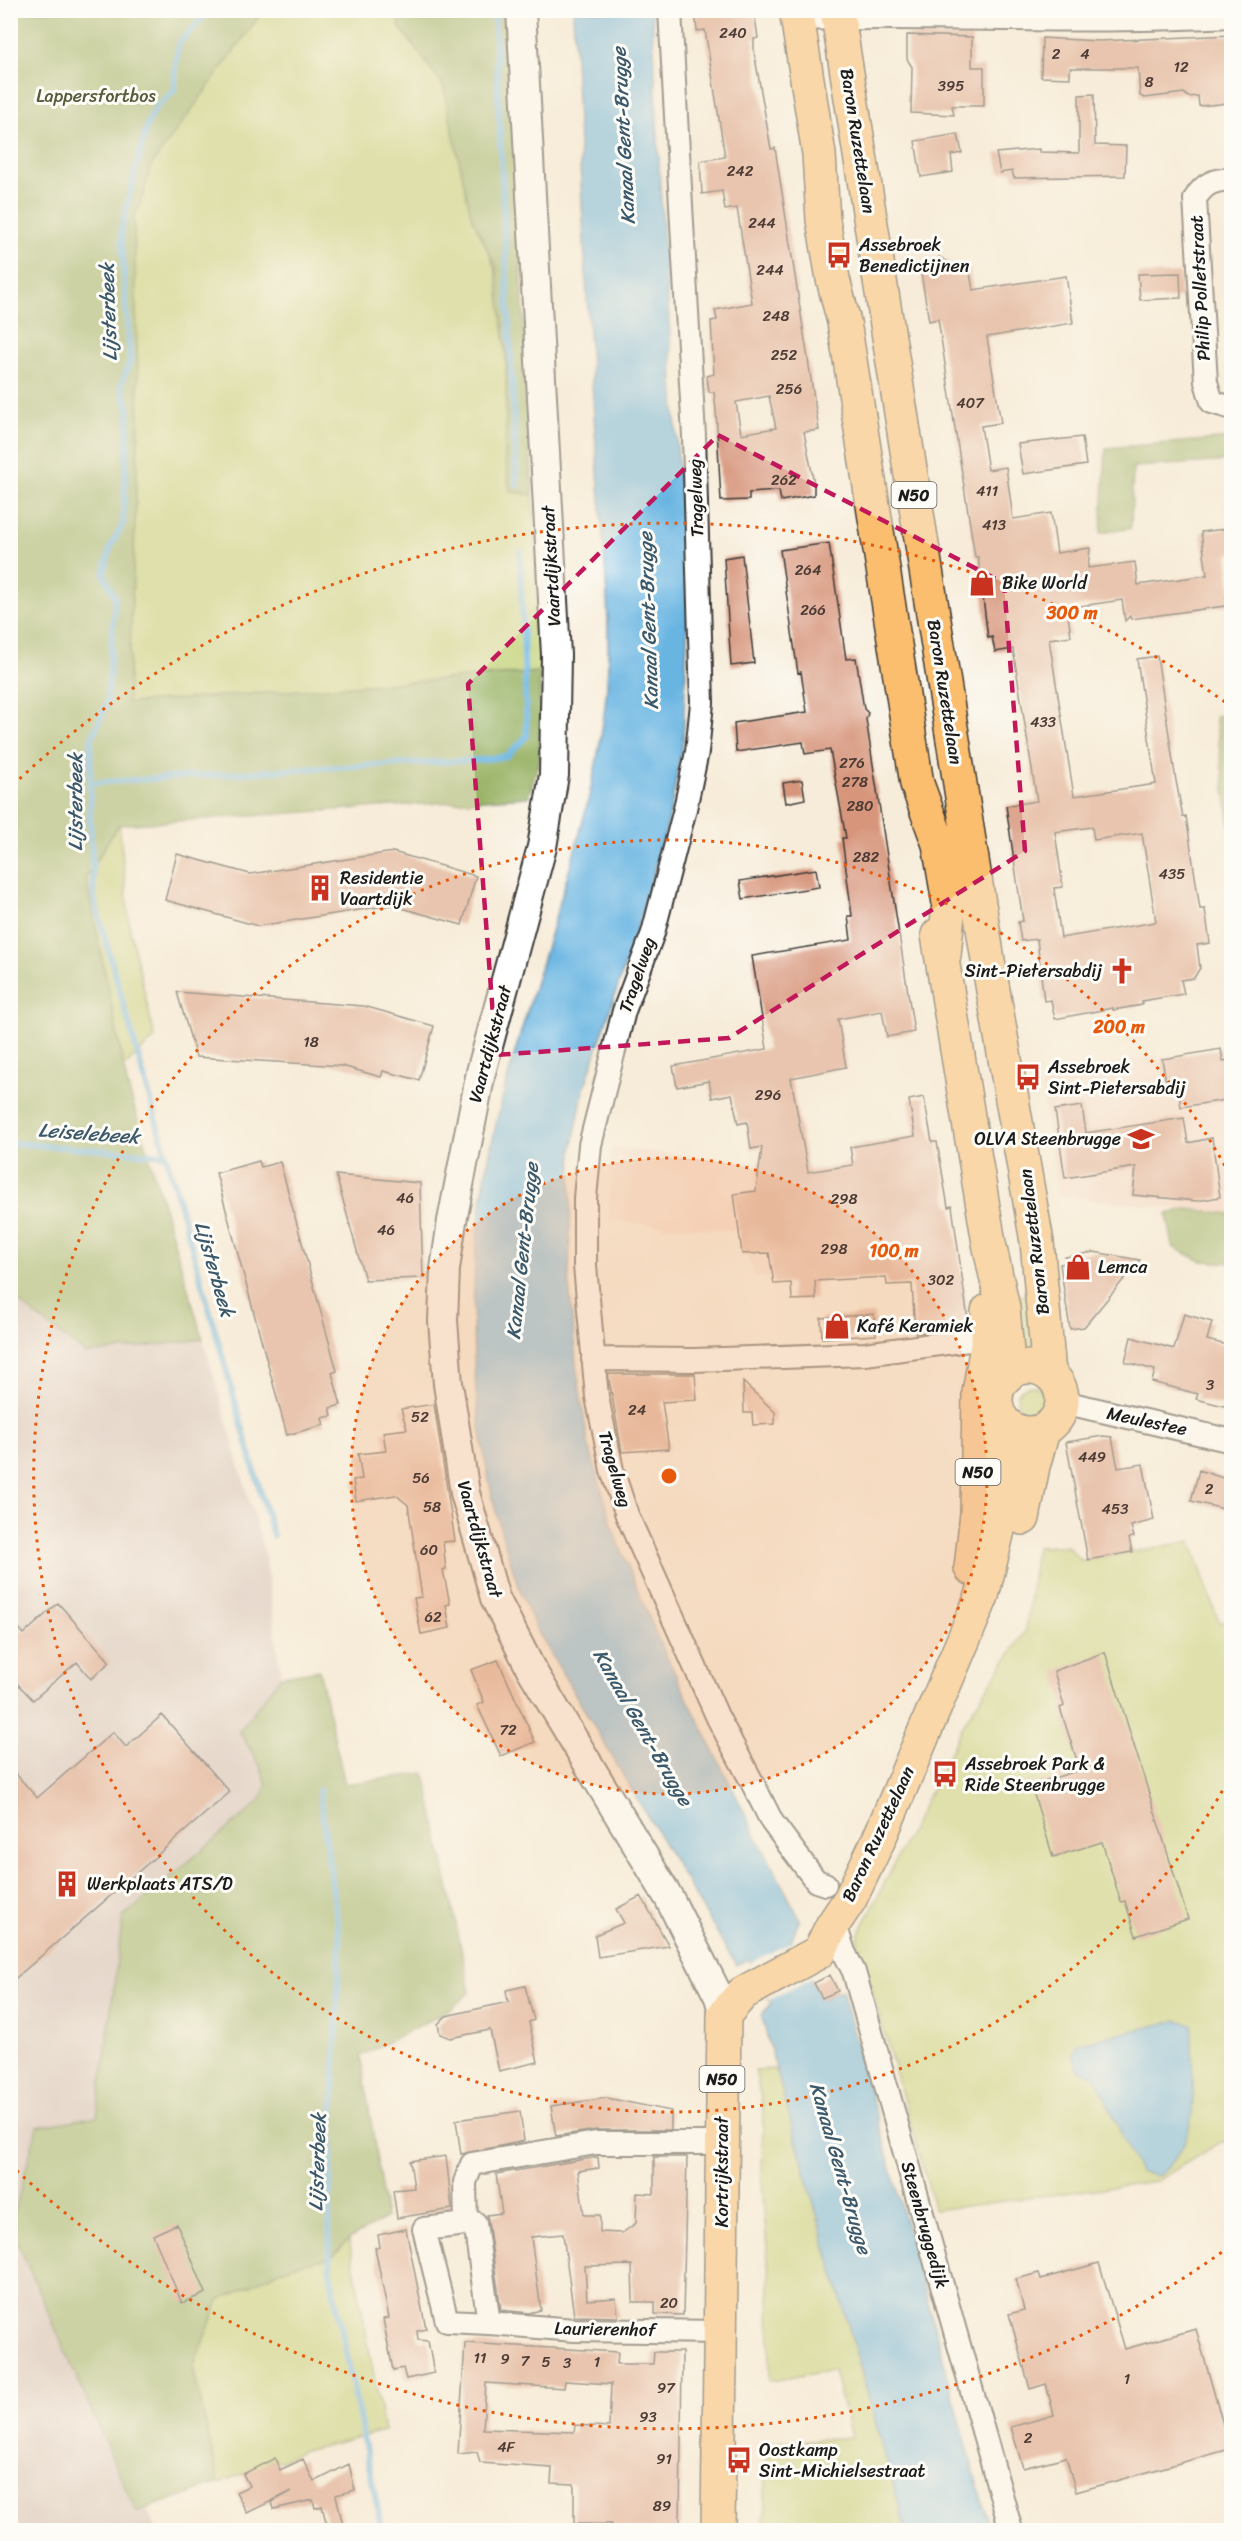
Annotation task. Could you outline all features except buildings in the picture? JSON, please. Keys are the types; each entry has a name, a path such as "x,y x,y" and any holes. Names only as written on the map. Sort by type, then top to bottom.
{"main road":[{"name":"Baron Ruzettelaan","path":"838,14 989,967 1037,1242 1049,1373"},
{"name":"Baron Ruzettelaan","path":"796,15 819,154 823,220 833,279 844,322 917,784 939,844 949,903 944,956 989,1243 1003,1308 1009,1374"},
{"name":"Baron Ruzettelaan","path":"940,1697 950,1645 969,1587 977,1513 979,1393 988,1339 989,1243"},
{"path":"1009,1374 1022,1367 1036,1367 1049,1373"},
{"name":"N50","path":"1043,1431 1053,1424 1060,1414 1063,1402 1057,1381 1049,1373"},
{"name":"N50","path":"1005,1423 998,1411 996,1397 1000,1384 1009,1374"},
{"name":"Baron Ruzettelaan","path":"724,2015 743,1993 819,1952 834,1922 850,1899 879,1839 982,1596 1001,1518 1010,1463 1005,1423"},
{"path":"1005,1423 1023,1432 1043,1431"},
{"name":"Baron Ruzettelaan","path":"940,1697 975,1656 1022,1523 1033,1466 1043,1431"},
{"name":"Kortrijkstraat","path":"722,2318 724,2015"},
{"name":"N50","path":"718,2530 722,2318"}],"street":[{"name":"Vaartdijkstraat","path":"521,10 556,655 554,775 540,857 481,1072 452,1221 445,1269 443,1321 448,1384 467,1503 495,1598 531,1669 669,1898 719,1997 724,2015"},
{"name":"Tragelweg","path":"670,10 694,436 702,702 697,752 685,809 653,933 624,1011 590,1145 585,1198 585,1255 592,1359 612,1470 627,1515 681,1637 718,1718 772,1822 816,1881 825,1884"},
{"path":"796,15 1232,16"},
{"name":"Philip Polletstraat","path":"1232,179 1214,180 1201,187 1195,199 1206,382 1212,402 1232,408"},
{"path":"592,1359 695,1360 865,1354 976,1339"},
{"name":"Meulestee","path":"1063,1402 1232,1441"},
{"name":"Steenbruggedijk","path":"834,1922 844,1952 854,1972 1011,2530"},
{"path":"489,2323 475,2223 466,2224 465,2182 472,2164 596,2143 722,2143"},
{"name":"Laurierenhof","path":"466,2224 424,2229 447,2321 574,2330 722,2318"}],"highlighted area":[{"path":"718,435 1004,583 1025,851 729,1038 496,1055 468,684"}],"shaded area":[{"name":"OLVA Steenbrugge","path":"1221,1049 1223,1060 1231,1059 1231,1214 1059,1196 1041,1083 1072,1077 1072,1070 1081,1068 1082,1071 1144,1058 1158,1057 1158,1060"},
{"path":"940,1131 958,1242 783,1277 755,1277 739,1236 761,1233 609,1221 611,1148 825,1169"},
{"path":"10,1296 86,1354 203,1339 265,1555 281,1676 239,1731 259,1764 267,1785 259,1802 123,1917 97,2116 136,2512 147,2509 156,2530 11,2530"}],"green space":[{"name":"Lappersfortbos","path":"10,11 263,11 150,167 143,197 134,218 139,423 128,703 540,672 540,760 528,797 118,825 86,878 127,1083 203,1339 86,1354 11,1296"},
{"path":"11,11 470,11 485,244 496,272 505,333 506,430 510,491 533,495 540,672 514,674 116,794 130,930 155,1038 96,1093"},
{"path":"396,11 508,11 533,495 510,491 505,459 507,363 496,267 471,216 443,85 400,28"},
{"path":"1231,438 1231,461 1133,467 1131,528 1101,533 1106,448"},
{"path":"1232,713 1231,835 1215,716"},
{"path":"1186,1209 1231,1214 1231,1263 1201,1261 1173,1247 1167,1214"},
{"path":"1034,1295 1039,1356 1027,1354 1015,1358 1007,1296"},
{"path":"1031,1386 1041,1390 1045,1400 1041,1410 1031,1414 1021,1410 1017,1400 1021,1390"},
{"path":"1191,1541 1219,1623 1231,1618 1231,2140 1219,2143 1157,2181 935,2210 857,1938 966,1720 1026,1630 1036,1547 1067,1546 1080,1560 1088,1560"},
{"path":"319,1670 345,1784 425,1773 470,1992 451,2009 361,2056 386,2218 349,2239 332,2257 291,2266 219,2300 193,2367 219,2483 136,2512 16,2239 14,2214 37,2127 97,2116 123,1917 259,1802 267,1785 259,1764 239,1731 281,1676"},
{"path":"776,2069 906,2530 764,2530 767,2443 851,2437 834,2370 770,2381 769,2275 762,2183 763,2108 755,2070"},
{"path":"349,2239 384,2431 304,2451 276,2462 274,2458 259,2468 219,2483 193,2367 219,2300 291,2266 332,2257"}],"water":[{"name":"Kanaal Gent-Brugge","path":"573,11 652,11 660,183 688,611 683,741 669,819 643,910 583,1092 572,1150 569,1282 576,1364 588,1443 615,1535 659,1641 800,1919 791,1940 821,2000 842,1990 990,2530 906,2530 761,2015 771,2004 749,1959 736,1965 535,1627 498,1521 486,1467 478,1412 473,1302 476,1246 483,1191 494,1132 509,1074 591,790 607,686 607,591 595,431"},
{"path":"1178,2020 1192,2024 1193,2105 1184,2143 1174,2160 1158,2176 1139,2172 1095,2076 1078,2070 1073,2054 1077,2044"}],"pier":[{"path":"792,1942 811,1979 769,2000 750,1963"}],"waterway":[{"name":"Lijsterbeek","path":"210,10 179,43 175,86 173,92 156,107 147,125 121,230 130,361 121,385 129,411 123,524 110,548 104,574 115,598 107,703 91,740 90,819 94,899 273,1536"},
{"path":"494,10 517,485"},
{"path":"90,783 480,760 507,756 527,736 520,552"},
{"name":"Leiselebeek","path":"10,1143 164,1155"},
{"name":"Lijsterbeek","path":"319,1790 340,1941 329,2212 330,2272 382,2530"}],"place":[{"name":"Assebroek Benedictijnen","path":"839,255"},
{"name":"Bike World","path":"982,583"},
{"name":"Residentie Vaartdijk","path":"320,888"},
{"name":"Sint-Pietersabdij","path":"1122,971"},
{"name":"Assebroek Sint-Pietersabdij","path":"1028,1077"},
{"name":"OLVA Steenbrugge","path":"1141,1139"},
{"name":"Lemca","path":"1078,1267"},
{"name":"Kafé Keramiek","path":"837,1326"},
{"name":"Assebroek Park & Ride Steenbrugge","path":"945,1774"},
{"name":"Werkplaats ATS/D","path":"67,1884"},
{"name":"Oostkamp Sint-Michielsestraat","path":"739,2460"}]}
